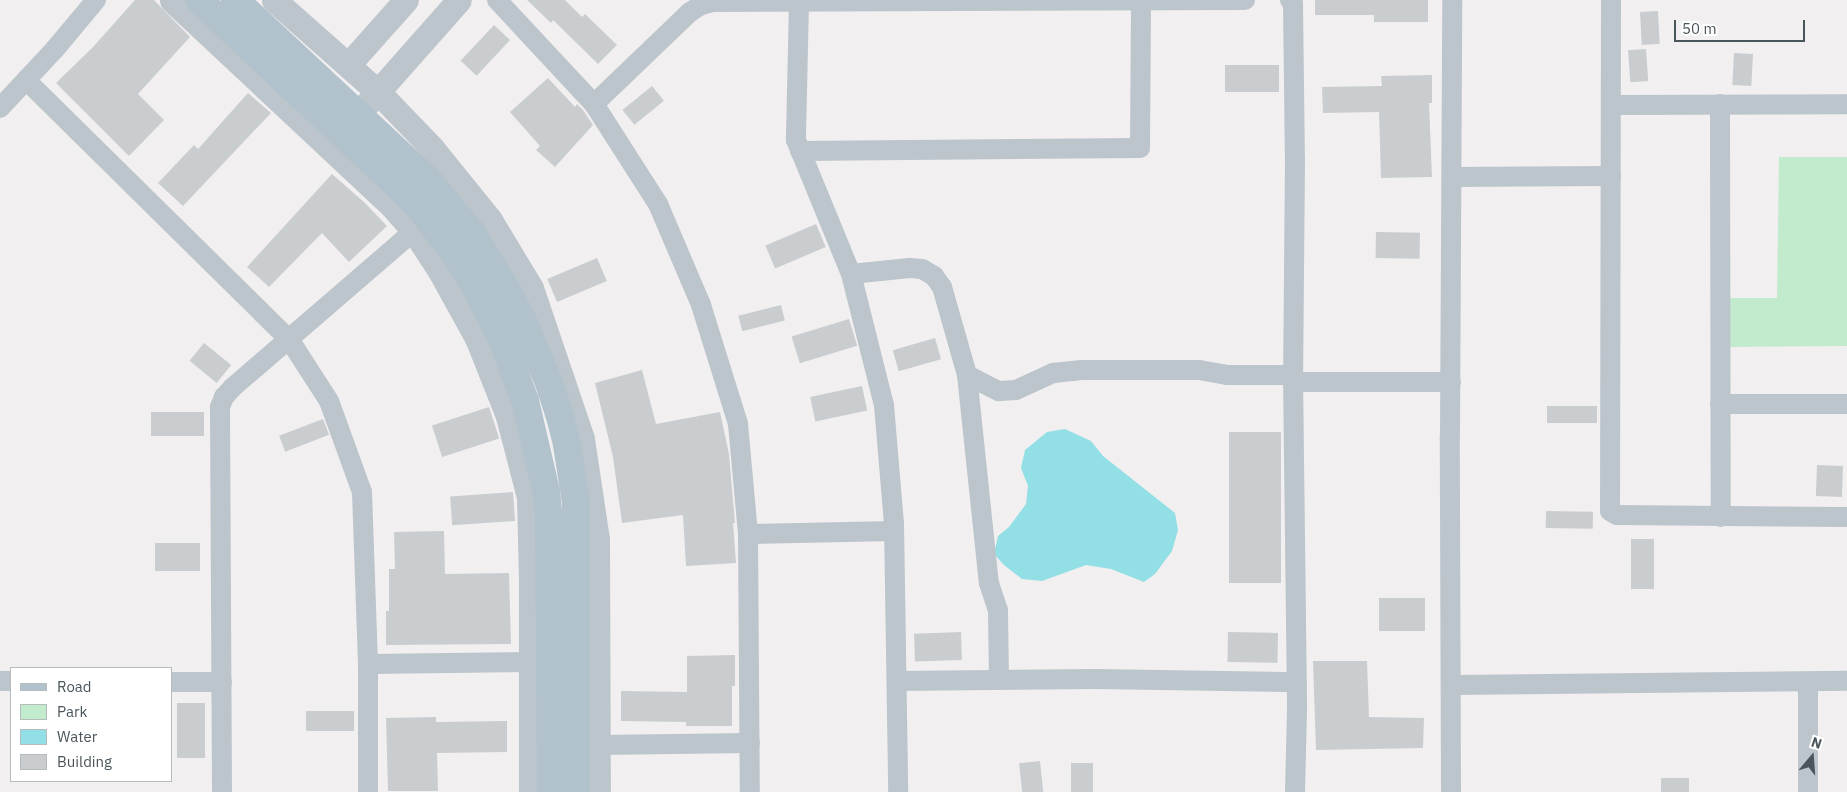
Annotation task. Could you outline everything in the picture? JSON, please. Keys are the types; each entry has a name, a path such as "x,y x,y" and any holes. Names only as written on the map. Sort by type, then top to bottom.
{"main road":[{"path":"199,0 415,202 464,268 502,340 525,401 546,491 549,519 551,792"},
{"path":"235,0 427,179 471,232 507,290 549,383 567,445 576,502 576,792"}],"street":[{"path":"0,108 96,0"},
{"path":"172,0 394,207 414,231 460,304 477,338 508,416 520,456 529,498 530,792"},
{"path":"274,0 378,92 432,148 490,220 531,288 582,439 598,539 598,792"},
{"path":"348,65 406,0"},
{"path":"358,113 459,0"},
{"path":"497,0 594,104 658,204 701,305 738,424 748,534 750,792"},
{"path":"594,104 690,12 702,5 713,2 1245,0"},
{"path":"1290,0 1293,4 1295,158 1293,379 1297,682 1295,792"},
{"path":"1451,792 1452,0"},
{"path":"1611,0 1610,511 1617,515 1847,517"},
{"path":"800,151 1140,148 1141,1"},
{"path":"799,2 796,140 851,274 884,406 894,532 898,792"},
{"path":"26,80 289,339 329,401 362,492 368,664 368,792"},
{"path":"1720,104 1722,516"},
{"path":"1611,105 1847,104"},
{"path":"1452,177 1611,176"},
{"path":"222,792 220,407 224,397 232,388 414,231"},
{"path":"851,274 910,268 922,269 934,276 942,287 967,375 989,583 998,610 999,680"},
{"path":"967,375 999,391 1007,392 1053,373 1082,370 1199,370 1227,375 1293,379 1451,382"},
{"path":"1720,404 1847,404"},
{"path":"748,534 894,532"},
{"path":"368,664 531,662"},
{"path":"897,681 1297,682"},
{"path":"1451,686 1847,681"},
{"path":"172,682 222,682"},
{"path":"1808,682 1808,792"},
{"path":"598,745 750,743"}],"green space":[{"path":"1779,157 1847,157 1847,346 1729,347 1730,298 1777,298"}],"water":[{"path":"1065,429 1091,441 1103,456 1175,513 1178,530 1172,551 1155,574 1144,582 1111,569 1086,565 1042,581 1022,579 1004,565 994,554 998,536 1009,527 1026,504 1028,486 1021,468 1025,450 1047,432"}],"building":[{"path":"135,0 154,0 190,37 138,94 164,120 129,156 56,83 93,47"},
{"path":"527,0 565,0 582,17 585,14 617,45 598,64 553,20 551,23"},
{"path":"1315,0 1428,0 1428,22 1374,22 1374,15 1315,15"},
{"path":"1658,11 1660,44 1642,45 1640,12"},
{"path":"494,25 510,40 477,76 461,61"},
{"path":"1646,49 1648,81 1630,82 1628,50"},
{"path":"1734,53 1753,54 1751,86 1732,85"},
{"path":"1225,65 1279,65 1279,92 1225,92"},
{"path":"1432,75 1432,103 1429,103 1432,177 1381,178 1379,112 1323,113 1322,87 1382,86 1381,76"},
{"path":"548,78 575,107 577,104 583,110 593,125 555,167 536,150 540,146 510,112"},
{"path":"652,86 664,101 634,125 622,110"},
{"path":"248,93 271,113 183,206 158,183 194,145 198,149"},
{"path":"332,174 365,203 387,226 349,262 322,233 269,287 247,267"},
{"path":"816,224 826,247 775,269 765,245"},
{"path":"1376,232 1420,233 1420,259 1376,258"},
{"path":"597,258 607,281 557,302 547,279"},
{"path":"781,305 785,321 742,331 738,316"},
{"path":"849,319 857,346 800,363 792,337"},
{"path":"935,338 941,359 899,371 893,350"},
{"path":"204,343 231,365 217,383 190,361"},
{"path":"642,370 656,424 720,412 729,454 735,523 733,523 736,563 686,566 683,515 622,523 613,457 595,383"},
{"path":"862,386 867,410 815,421 810,397"},
{"path":"1547,406 1597,406 1597,423 1547,423"},
{"path":"489,407 499,438 442,457 432,426"},
{"path":"151,412 204,412 204,436 151,436"},
{"path":"323,419 329,435 285,452 279,436"},
{"path":"1229,432 1281,432 1281,583 1229,583"},
{"path":"1817,465 1843,466 1842,497 1816,496"},
{"path":"513,492 515,521 452,525 450,496"},
{"path":"1546,511 1593,512 1593,529 1546,528"},
{"path":"444,531 445,574 509,573 511,644 386,645 386,611 389,611 389,569 395,569 394,532"},
{"path":"1631,539 1654,539 1654,589 1631,589"},
{"path":"155,543 200,543 200,571 155,571"},
{"path":"1379,598 1425,598 1425,631 1379,631"},
{"path":"961,632 962,660 915,662 914,634"},
{"path":"1228,632 1278,633 1277,663 1227,662"},
{"path":"735,655 735,686 732,686 732,726 686,726 686,722 621,721 621,691 687,692 687,656"},
{"path":"1313,661 1367,661 1369,717 1424,718 1423,748 1316,750"},
{"path":"177,703 205,703 205,758 177,758"},
{"path":"306,711 354,711 354,731 306,731"},
{"path":"436,717 436,722 507,721 507,752 437,753 438,791 388,791 386,718"},
{"path":"1040,761 1043,792 1022,792 1019,763"},
{"path":"1071,763 1093,763 1093,792 1071,792"},
{"path":"1661,778 1689,778 1689,792 1661,792"}]}
